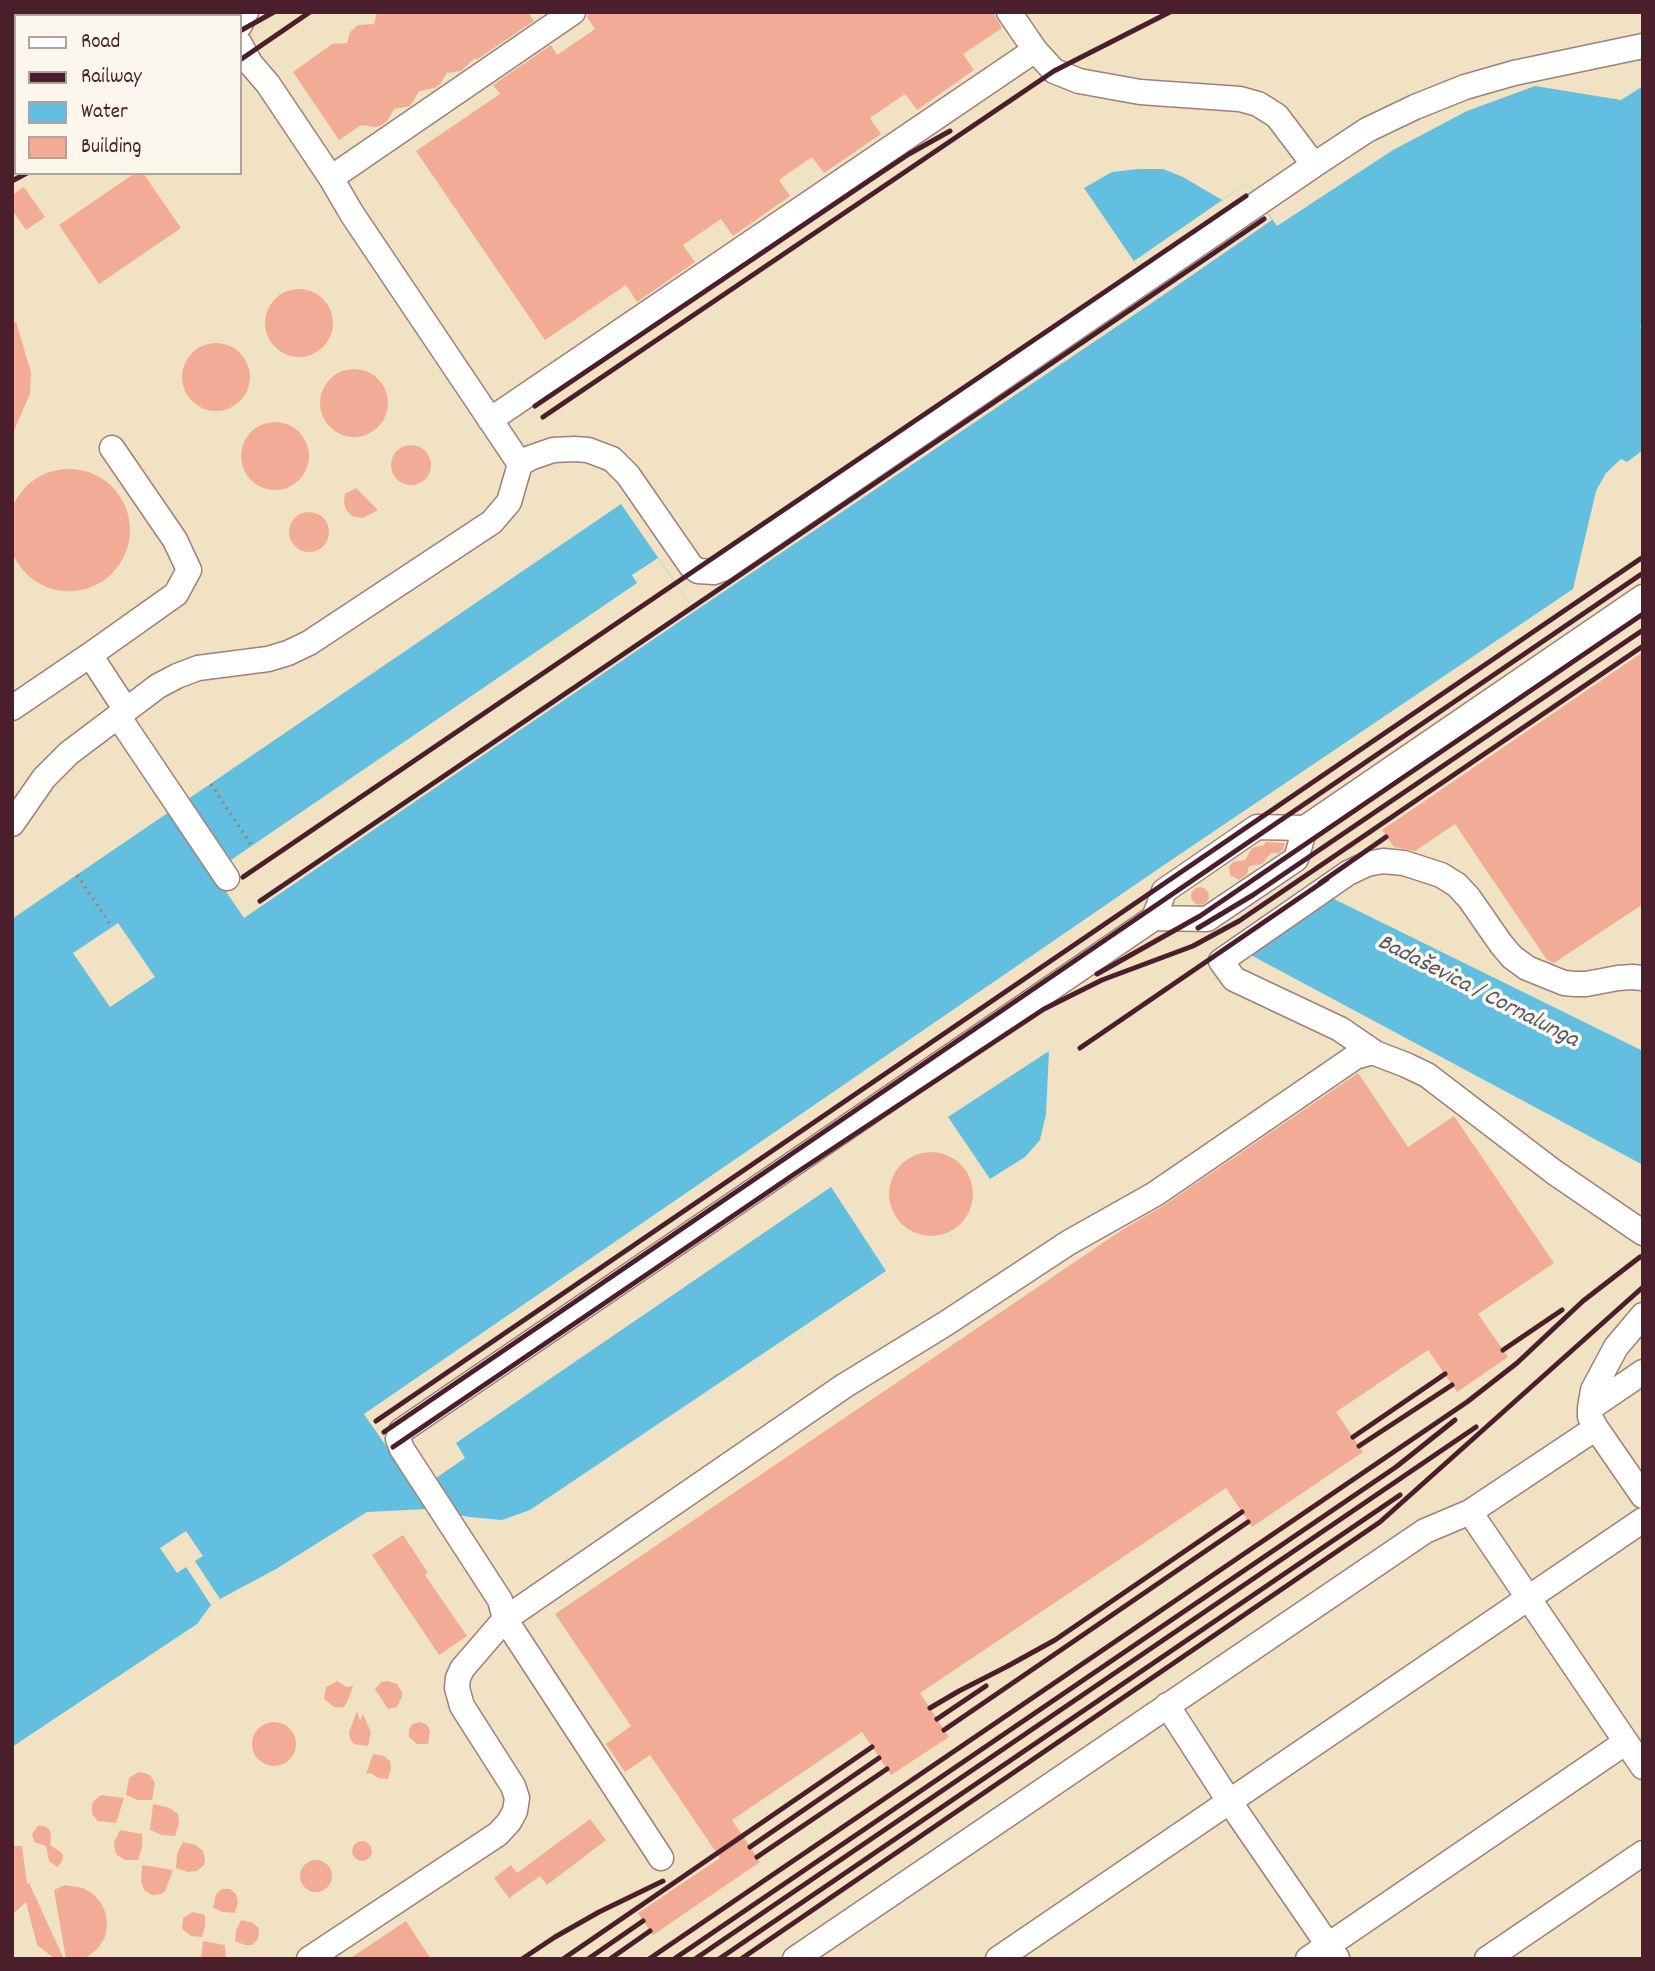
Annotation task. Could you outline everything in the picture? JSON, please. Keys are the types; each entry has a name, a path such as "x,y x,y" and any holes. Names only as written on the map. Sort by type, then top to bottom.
{"street":[{"path":"331,178 573,12"},
{"path":"1009,12 1035,50 1055,71 1079,81 1140,92 1240,99 1258,104 1277,117 1314,165"},
{"path":"12,824 44,778 69,753 158,686 198,668 268,659 309,643 492,522 509,502 520,464 539,454 574,449 588,450 612,459 628,475 691,566 698,571 714,572 1367,130 1465,87 1514,73 1643,46"},
{"path":"242,48 268,83 352,214 520,464"},
{"path":"490,420 1035,50"},
{"path":"12,708 176,594 189,570 175,540 112,448"},
{"path":"1154,918 1164,891 1257,827 1305,828 1643,597"},
{"path":"90,655 122,713 227,878"},
{"path":"661,1858 505,1619 500,1600 402,1449 398,1439 401,1431 1154,918 1207,919 1296,859 1305,828"},
{"path":"1643,978 1618,978 1575,984 1564,983 1527,968 1500,944 1457,885 1441,875 1404,863 1383,861 1367,864 1348,873 1221,961 1234,979 1340,1029 1375,1053 1427,1075 1554,1172 1643,1233"},
{"path":"309,1959 498,1833 509,1822 517,1798 513,1786 462,1706 457,1688 462,1669 505,1619 844,1386 1069,1243 1155,1194 1354,1057 1375,1053"},
{"path":"1643,1315 1616,1348 1593,1390 1593,1418 1643,1496"},
{"path":"795,1959 1425,1531 1470,1512 1593,1418 1643,1372"},
{"path":"1470,1512 1643,1767"},
{"path":"998,1959 1643,1520"},
{"path":"1167,1705 1325,1954 1626,1742"},
{"path":"1488,1959 1643,1853"}],"path":[{"path":"211,784 252,846"},
{"path":"77,874 112,927"}],"water":[{"path":"1535,86 1621,100 1643,86 1643,325 1640,327 1643,331 1643,450 1627,462 1621,459 1606,473 1596,491 1573,589 1164,865 364,1414 417,1491 465,1458 456,1443 831,1187 886,1271 530,1510 502,1520 428,1509 367,1512 276,1569 220,1599 211,1605 197,1624 12,1747 12,919 621,504 695,611 1159,298 1084,188 1112,172 1163,169 1183,177 1222,200 1247,183 1277,226 1393,150 1467,111"},
{"name":"Badaševica / Cornalunga","path":"1328,896 1643,1051 1643,1165 1247,953"},
{"path":"1049,1051 1046,1114 1040,1140 1025,1157 990,1179 948,1117"}],"pier":[{"path":"1247,183 1272,220 1159,298 1134,261"},
{"path":"658,558 695,611 244,918 171,811 188,799 231,860 637,583 632,575"},
{"path":"118,923 155,977 110,1007 73,953"},
{"path":"186,1531 203,1556 195,1561 220,1599 211,1605 186,1567 177,1573 160,1548"}],"building":[{"path":"377,12 528,12 534,21 476,60 475,58 461,71 447,73 435,88 419,91 410,106 394,109 387,121 380,126 361,125 339,140 293,72 332,44 347,43 350,32 358,25 374,24"},
{"path":"588,12 993,12 1002,28 963,54 974,70 917,110 905,94 870,118 881,134 824,173 812,157 779,180 790,196 733,236 721,219 683,245 695,262 637,302 626,285 545,340 416,151 500,94 493,85 551,45 557,55 595,29 587,17"},
{"path":"132,175 144,175 181,228 99,284 59,225"},
{"path":"24,187 45,217 26,230 12,210 12,195"},
{"path":"292,289 306,289 318,294 328,304 333,323 328,342 318,352 306,357 292,357 280,352 270,342 265,330 265,316 270,304 280,294"},
{"path":"16,322 31,372 30,394 12,435 12,323"},
{"path":"209,343 223,343 235,348 245,358 250,377 245,396 235,406 223,411 209,411 197,406 187,396 182,384 182,370 187,358 197,348"},
{"path":"347,369 361,369 373,374 383,384 388,403 383,422 373,432 361,437 347,437 335,432 325,422 320,410 320,396 325,384 335,374"},
{"path":"268,422 282,422 294,427 304,437 309,456 304,475 294,485 282,490 268,490 256,485 246,475 241,463 241,449 246,437 256,427"},
{"path":"411,445 419,446 425,451 430,457 430,473 425,479 419,484 411,485 403,484 397,479 392,473 391,465 392,457 397,451 403,446"},
{"path":"69,469 92,474 112,487 125,507 130,530 125,553 112,573 92,586 69,591 46,586 26,573 13,553 8,530 13,507 26,487 46,474"},
{"path":"356,488 378,510 363,518 352,516 346,510 345,494"},
{"path":"309,512 317,513 323,518 328,524 328,540 323,546 317,551 309,552 301,551 295,546 290,540 289,532 290,524 295,518 301,513"},
{"path":"1643,652 1643,904 1554,963 1547,960 1455,824 1415,851 1394,847 1382,830"},
{"path":"1266,842 1285,843 1283,850 1271,853 1262,864 1249,866 1247,874 1239,880 1230,875 1229,867 1233,862 1245,860 1252,848"},
{"path":"1200,887 1208,892 1209,896 1204,904 1200,905 1192,900 1191,896 1196,888"},
{"path":"1358,1073 1408,1147 1454,1116 1554,1263 1478,1314 1508,1357 1457,1392 1428,1350 1336,1412 1363,1452 1252,1527 1226,1488 920,1693 949,1737 891,1775 862,1732 732,1820 760,1862 653,1935 638,1913 720,1858 650,1755 625,1772 606,1744 631,1726 555,1614"},
{"path":"931,1152 947,1155 961,1164 970,1178 973,1194 970,1210 961,1224 947,1233 931,1236 915,1233 901,1224 892,1210 889,1194 892,1178 901,1164 915,1155"},
{"path":"403,1535 428,1573 425,1575 467,1636 439,1655 372,1555"},
{"path":"337,1681 347,1687 353,1686 344,1707 334,1707 324,1699 326,1687"},
{"path":"381,1682 397,1684 402,1697 397,1707 388,1709 375,1689"},
{"path":"357,1711 360,1720 363,1714 371,1732 368,1746 354,1744 350,1739 349,1732"},
{"path":"274,1722 289,1729 296,1744 289,1759 274,1766 259,1759 252,1744 259,1729"},
{"path":"420,1722 427,1725 430,1731 428,1744 417,1744 409,1737 412,1724"},
{"path":"373,1754 384,1756 390,1761 388,1779 366,1774"},
{"path":"141,1772 150,1775 155,1783 152,1800 138,1800 126,1795 129,1778"},
{"path":"101,1795 124,1798 116,1823 98,1821 92,1814 92,1805"},
{"path":"153,1804 170,1808 178,1814 179,1823 175,1836 150,1830"},
{"path":"590,1819 606,1840 547,1885 540,1876 509,1898 494,1878 511,1865 517,1873"},
{"path":"38,1826 49,1829 50,1845 63,1854 62,1862 57,1867 49,1861 46,1846 34,1842 32,1834"},
{"path":"120,1830 142,1834 138,1860 125,1860 117,1855 114,1842"},
{"path":"362,1841 369,1844 372,1851 369,1858 362,1861 355,1858 352,1851 355,1844"},
{"path":"183,1842 196,1845 203,1851 204,1865 197,1871 188,1872 176,1868 177,1854"},
{"path":"12,1846 22,1846 27,1884 29,1883 64,1959 55,1959 37,1945 26,1902 12,1915"},
{"path":"316,1860 327,1865 332,1876 327,1887 316,1892 305,1887 300,1876 305,1865"},
{"path":"142,1865 173,1870 165,1891 152,1895 144,1890 141,1882"},
{"path":"65,1885 83,1888 93,1894 106,1914 105,1937 99,1947 82,1959 66,1959 54,1890"},
{"path":"222,1889 230,1889 236,1894 238,1902 235,1913 213,1908 216,1894"},
{"path":"193,1912 205,1915 202,1937 191,1936 182,1929 183,1918"},
{"path":"241,1920 258,1927 258,1939 252,1945 235,1941"},
{"path":"406,1921 431,1959 349,1959"},
{"path":"203,1941 225,1945 226,1959 201,1959"}],"railway":[{"path":"242,30 274,12"},
{"path":"242,59 310,12"},
{"path":"543,417 1054,71 1170,12"},
{"path":"535,406 909,154 950,131"},
{"path":"12,181 23,175"},
{"path":"243,877 1246,196"},
{"path":"260,901 1264,219"},
{"path":"376,1421 1643,557"},
{"path":"384,1432 1643,573"},
{"path":"1097,974 1200,916 1643,614"},
{"path":"1198,928 1253,895 1643,630"},
{"path":"393,1447 796,1173 1044,1009 1102,980 1193,946 1239,921 1643,646"},
{"path":"1320,883 1386,837"},
{"path":"1080,1048 1327,879"},
{"path":"649,1959 1467,1402 1517,1363 1583,1301 1640,1257"},
{"path":"741,1959 1380,1522 1643,1287"},
{"path":"1503,1350 1562,1310"},
{"path":"1353,1437 1445,1374"},
{"path":"1359,1446 1452,1385"},
{"path":"674,1959 1396,1467 1455,1420"},
{"path":"695,1959 1476,1427"},
{"path":"719,1959 1400,1495"},
{"path":"930,1708 1055,1640 1242,1512"},
{"path":"944,1730 1248,1522"},
{"path":"937,1719 986,1686"},
{"path":"563,1959 872,1747"},
{"path":"750,1847 879,1758"},
{"path":"757,1857 887,1769"},
{"path":"522,1959 599,1912 663,1881"},
{"path":"588,1959 643,1921"},
{"path":"610,1959 650,1931"}]}
